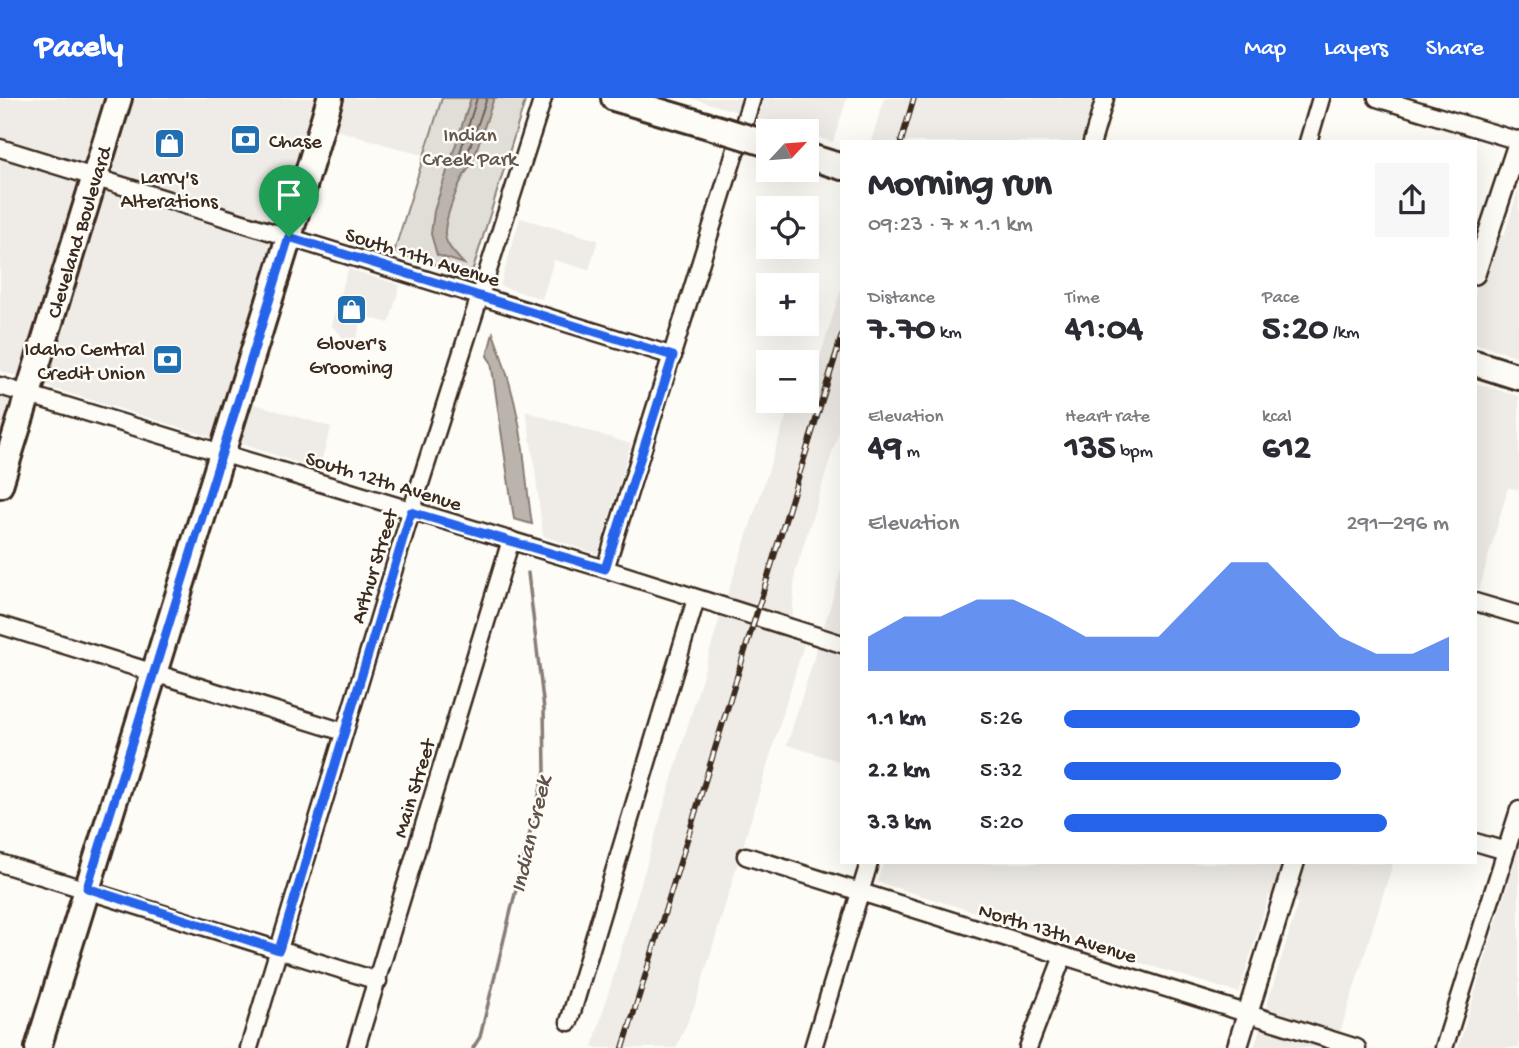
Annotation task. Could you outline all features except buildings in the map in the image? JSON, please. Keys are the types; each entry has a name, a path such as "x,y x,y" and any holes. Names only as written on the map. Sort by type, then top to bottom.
{"main road":[{"name":"Cleveland Boulevard","path":"0,485 119,98"},
{"path":"38,1048 330,98"},
{"path":"614,98 756,140"},
{"path":"819,160 840,166"},
{"path":"1477,364 1519,377"}],"street":[{"name":"Arthur Street","path":"248,1048 411,512 543,98"},
{"path":"605,569 752,98"},
{"path":"1093,140 1105,98"},
{"path":"1309,140 1321,98"},
{"path":"1377,98 1519,141 1477,268"},
{"name":"South 11th Avenue","path":"0,148 673,356"},
{"name":"South 12th Avenue","path":"0,386 511,540 840,643"},
{"name":"Main Street","path":"356,1048 511,540"},
{"path":"569,1022 696,599"},
{"path":"1477,603 1519,615"},
{"path":"0,625 344,732"},
{"path":"1444,1048 1519,810"},
{"path":"1477,843 1506,851"},
{"name":"North 13th Avenue","path":"746,856 1357,1048"},
{"path":"0,863 378,981"},
{"path":"813,1048 869,864"},
{"path":"1237,1048 1294,864"},
{"path":"1028,1048 1063,956"}],"shaded area":[{"path":"0,98 108,98 23,378 0,371"},
{"path":"133,98 442,98 425,156 312,123 215,438 45,386"},
{"path":"691,98 847,98 833,142 819,138 819,119 760,119"},
{"path":"884,98 1094,98 1082,140 872,140"},
{"path":"1519,187 1519,357 1477,344 1477,229 1504,236"},
{"path":"520,218 598,240 589,270 554,260 542,299 500,286"},
{"path":"348,269 400,285 389,323 363,316 354,346 331,325"},
{"path":"840,292 840,427 795,573 791,640 804,644 695,1005 676,1048 592,1048 720,617 787,413 819,413 819,360"},
{"path":"1477,384 1519,396 1519,489 1508,488 1479,590"},
{"path":"0,396 15,401 0,447"},
{"path":"251,403 331,427 319,470 239,443"},
{"path":"525,411 631,444 598,554 543,536"},
{"path":"840,574 840,761 787,745"},
{"path":"1519,848 1519,1048 1458,1048"},
{"path":"883,864 1393,864 1336,1046 1341,1048 1254,1048 1298,903 1269,895 1239,993 877,882"}],"green space":[{"name":"Indian Creek Park","path":"442,98 526,98 473,269 466,274 394,252"}],"water":[{"path":"471,98 494,98 471,166 453,199 445,228 447,243 464,264 437,255 431,234 434,211"},
{"path":"493,333 518,419 532,524 514,519 491,362 487,356"}],"waterway":[{"name":"Indian Creek","path":"473,1048 480,1037 545,771 544,709 528,573"}],"railway":[{"path":"902,140 914,98"},
{"path":"623,1048 840,342"}],"place":[{"name":"Chase","path":"246,140"},
{"name":"Larry's Alterations","path":"169,144"},
{"name":"Glover's Grooming","path":"351,310"},
{"name":"Idaho Central Credit Union","path":"168,360"}],"route":[{"path":"289,237 673,356 605,569 411,512 279,950 87,888 289,237"}]}
